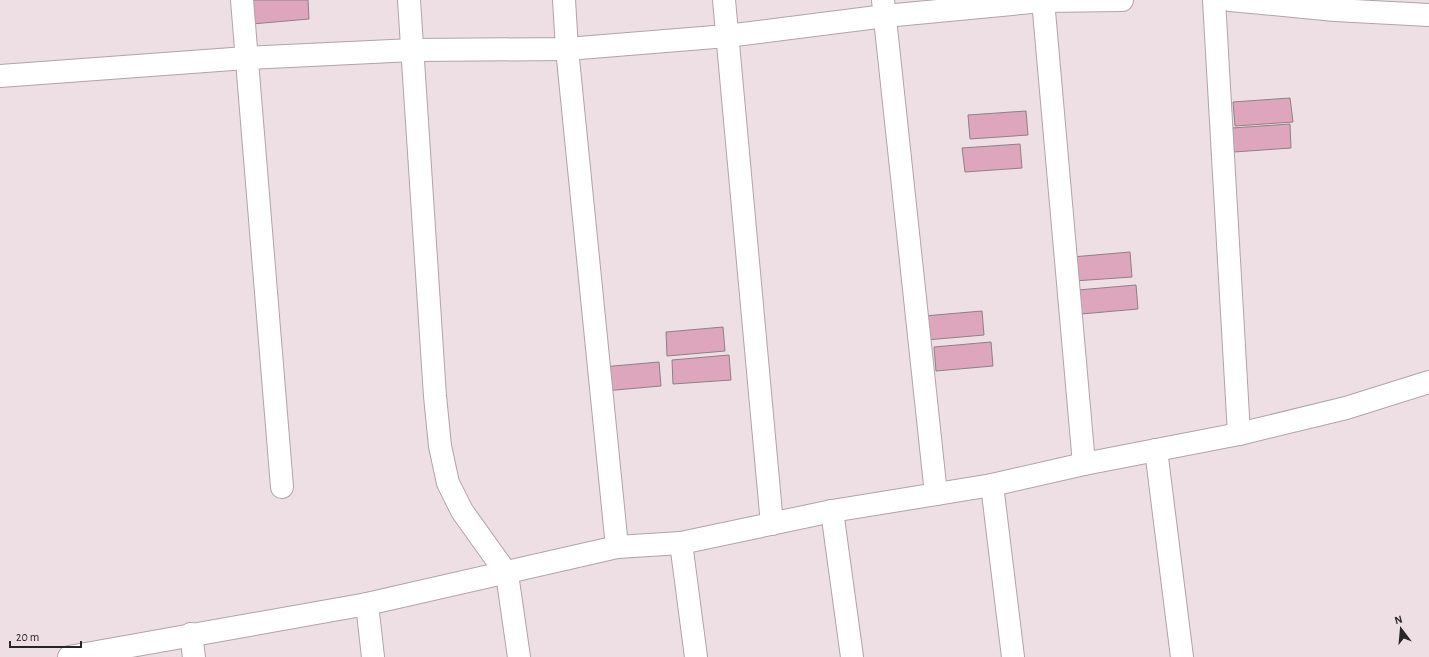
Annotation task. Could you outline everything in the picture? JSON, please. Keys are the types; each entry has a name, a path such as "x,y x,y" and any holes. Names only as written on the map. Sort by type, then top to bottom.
{"street":[{"path":"242,0 282,487"},
{"path":"409,0 434,396 440,446 448,483 462,511 507,574 519,657"},
{"path":"564,0 567,49 617,547"},
{"path":"724,0 726,36 772,524"},
{"path":"0,76 246,58 413,50 567,49 726,36 884,8 1043,1 1122,0"},
{"path":"1214,0 1239,434"},
{"path":"1230,0 1335,5 1429,15"},
{"path":"1043,1 1084,464"},
{"path":"884,8 936,494"},
{"path":"69,657 191,634 367,604 507,574 617,547 681,543 832,511 992,486 1084,464 1239,434 1346,408 1429,382"},
{"path":"1156,450 1182,657"},
{"path":"992,486 1013,657"},
{"path":"832,511 852,657"},
{"path":"681,543 696,657"},
{"path":"367,604 373,657"},
{"path":"191,634 194,657"}],"building":[{"path":"250,0 308,0 309,19 252,24"},
{"path":"1290,98 1293,122 1235,126 1233,102"},
{"path":"1026,111 1028,135 970,139 968,115"},
{"path":"1290,124 1291,148 1234,152 1232,128"},
{"path":"1020,144 1022,168 965,172 962,148"},
{"path":"1130,252 1132,277 1074,281 1072,257"},
{"path":"1136,285 1138,309 1081,314 1078,290"},
{"path":"982,311 984,335 926,340 924,316"},
{"path":"723,327 725,351 667,356 666,332"},
{"path":"991,342 993,366 936,371 934,347"},
{"path":"729,355 731,380 673,384 672,360"},
{"path":"659,362 661,386 604,391 602,367"}]}
